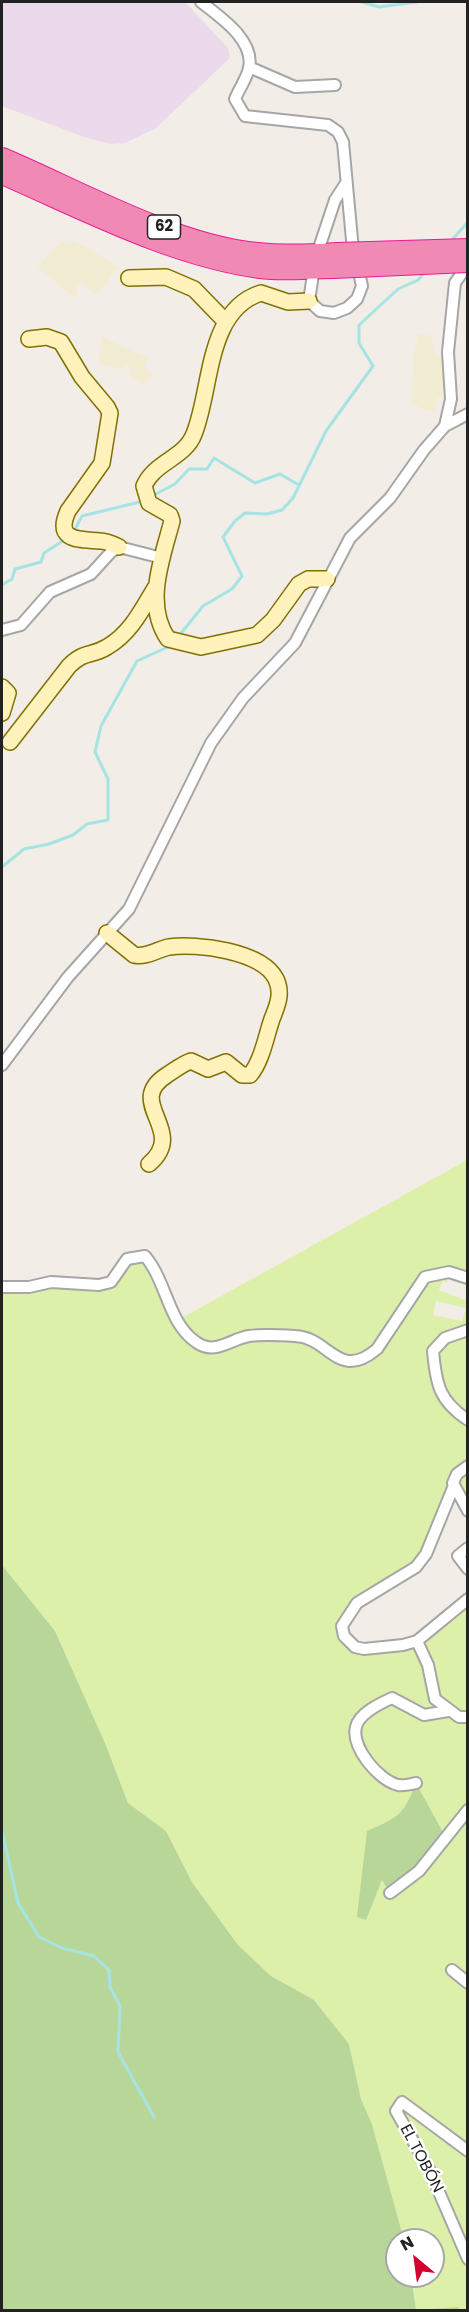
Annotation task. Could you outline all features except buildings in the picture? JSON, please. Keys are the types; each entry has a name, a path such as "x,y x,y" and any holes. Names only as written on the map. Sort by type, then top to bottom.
{"highway":[{"name":"62","path":"2,158 102,202 209,243 258,254 325,261 468,263"},
{"name":"62","path":"2,174 149,236 215,260 284,270 325,261 468,249"}],"street":[{"path":"10,742 69,666 80,655 104,649 118,639 135,620 155,588 172,521 170,515 149,503 144,486 154,471 190,443 206,393 213,356 226,322 242,302 261,293 288,302 309,301 320,311 334,313 347,308 357,298 362,286 352,240 350,193 346,183 343,142 338,132 328,125 245,116 235,99 249,67 247,50 231,26 201,2"},
{"path":"249,67 295,87 335,85"},
{"path":"309,301 325,261 335,200 346,183"},
{"path":"445,426 451,399 448,352 455,284 468,263"},
{"path":"129,278 166,277 194,289 226,322"},
{"path":"29,339 47,338 61,342 82,377 110,413 102,463 68,511 64,520 64,529 69,537 77,540 103,541 162,558"},
{"path":"2,1065 68,977 129,909 211,744 243,698 294,643 350,537 390,498 424,450 445,426 468,414"},
{"path":"2,630 21,625 50,592 91,574 111,552 119,547"},
{"path":"155,588 161,628 168,639 201,648 256,635 273,620 299,584 308,579 327,579"},
{"path":"2,687 8,693 2,713"},
{"path":"107,933 139,957 170,947 233,951 267,967 276,979 279,991 279,1005 250,1075 242,1075 226,1062 208,1069 191,1061 152,1086 149,1095 158,1117 162,1148 159,1155 149,1164"},
{"path":"2,1287 29,1287 51,1282 99,1286 111,1282 127,1259 146,1256 161,1278 170,1306 183,1330 203,1347 221,1347 247,1336 296,1336 308,1338 340,1360 355,1361 366,1358 377,1350 425,1277 449,1272 468,1278"},
{"path":"468,1330 445,1338 433,1351 441,1395 448,1405 468,1420"},
{"path":"468,1466 457,1474 426,1554 416,1567 357,1603 342,1626 344,1636 355,1647 403,1645 417,1641 468,1599"},
{"path":"453,1488 468,1510"},
{"path":"468,1548 458,1556 468,1569"},
{"path":"417,1641 428,1665 435,1699 448,1711 463,1717"},
{"path":"416,1783 398,1785 372,1768 363,1755 355,1728 358,1721 379,1703 392,1698 424,1715 448,1711"},
{"path":"390,1893 419,1871 468,1810"},
{"path":"452,1970 468,1983"},
{"name":"EL TOBÓN","path":"468,2151 402,2102 396,2111 429,2169 468,2259"}],"shaded area":[{"path":"2,2 185,2 228,48 230,58 156,128 125,143 110,144 84,137 2,106"},
{"path":"61,241 70,244 73,241 119,267 109,278 108,284 95,294 82,283 76,288 79,292 74,298 37,267"},
{"path":"418,333 432,336 435,355 442,356 444,397 436,399 436,411 425,411 412,403 413,361"},
{"path":"102,337 149,358 144,365 152,375 142,385 130,375 129,367 125,365 121,370 98,363"}],"green space":[{"path":"467,1160 467,1286 448,1279 447,1283 443,1280 439,1290 467,1301 467,1510 454,1486 426,1554 370,1594 343,1626 355,1647 403,1645 467,1599 467,2310 460,2310 458,2307 416,2310 413,2288 445,2288 445,2228 401,2228 372,2124 361,2099 349,2044 314,2000 271,1976 238,1945 192,1882 166,1831 128,1803 105,1743 55,1631 2,1565 2,1287 111,1282 127,1259 145,1256 178,1320","holes":["436,1301 466,1308 462,1321 433,1315","416,1784 390,1892 383,1879 374,1897 367,1831 398,1814 407,1803"]},
{"path":"2,1565 55,1631 105,1743 128,1803 166,1831 192,1882 238,1945 271,1976 314,2000 349,2044 361,2099 372,2124 401,2228 385,2228 385,2288 413,2288 416,2310 2,2310"},
{"path":"416,1783 446,1838 390,1893 382,1880 366,1920 357,1917 367,1831 398,1814 403,1809"},
{"path":"458,2307 460,2310 416,2310"}],"waterway":[{"path":"362,2 379,7 417,2"},
{"path":"451,241 468,222"},
{"path":"178,637 203,606 232,589 242,576 223,537 235,521 245,513 267,514 282,510 293,498 326,431 373,366 359,343 359,325 398,289 418,280 426,271"},
{"path":"152,496 175,484 189,469 207,469 214,458 255,483 280,474 299,485"},
{"path":"73,533 82,516 144,501"},
{"path":"2,585 12,579 15,569 41,562 44,553 66,539"},
{"path":"2,867 24,849 49,844 73,835 87,824 108,820 108,779 95,752 101,726 137,661 170,646"},
{"path":"2,1831 18,1903 39,1937 62,1948 94,1956 109,1970 110,1987 120,2006 118,2052 154,2117"}]}
